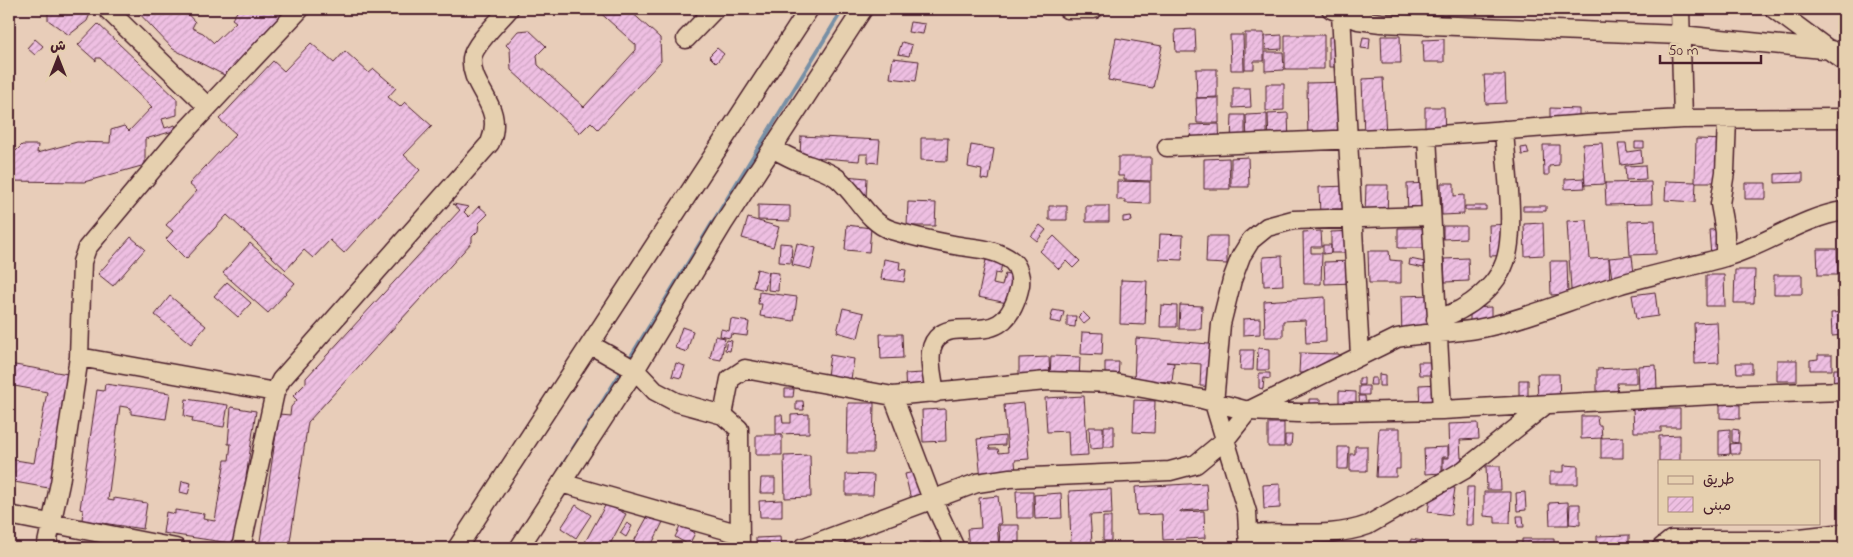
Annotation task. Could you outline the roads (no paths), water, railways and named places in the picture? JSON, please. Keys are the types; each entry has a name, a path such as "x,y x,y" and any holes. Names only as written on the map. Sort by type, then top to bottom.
{"street":[{"path":"107,9 208,107"},
{"path":"46,548 52,523 79,357 82,262 88,248 208,107 300,9"},
{"path":"241,548 276,392 281,380 490,142 495,131 495,122 492,110 473,70 472,57 482,40 509,9"},
{"path":"686,39 715,9"},
{"path":"457,548 809,9"},
{"path":"519,548 635,370 723,224 863,9"},
{"path":"1067,9 1094,9"},
{"path":"1680,9 1683,119"},
{"path":"1774,9 1838,55"},
{"path":"1360,355 1348,140 1336,12 1358,20 1414,26 1681,35 1838,55"},
{"path":"1167,147 1427,136 1683,119 1844,118"},
{"path":"1725,257 1725,232 1720,204 1725,172 1727,119"},
{"path":"802,548 977,483 1010,478 1181,469 1196,464 1225,440 1248,411 1397,338 1420,333 1437,326 1482,294 1499,273 1505,262 1509,242 1509,217 1504,130"},
{"path":"1427,136 1442,410"},
{"path":"772,148 836,177 851,190 879,224 891,229 955,245 990,250 1014,262 1019,272 1020,283 1005,318 997,326 949,332 938,336 933,344 931,362 935,393"},
{"path":"1437,326 1459,333 1489,327 1562,305 1618,285 1741,252 1826,213 1844,210"},
{"path":"1430,216 1293,220 1267,227 1251,240 1241,256 1232,280 1221,324 1214,403 1247,512 1249,541 1352,531 1368,525 1464,470 1544,406"},
{"path":"561,483 740,541 740,429 723,415 676,402 655,391 635,370 591,345"},
{"path":"79,357 276,392"},
{"path":"723,415 730,379 745,369 892,396 1046,381 1115,383 1248,411 1299,413 1544,406 1715,395 1844,391"},
{"path":"892,396 932,499 954,548"},
{"path":"9,515 176,548"},
{"path":"1661,548 1671,540 1782,540 1844,532"}],"waterway":[{"path":"628,361 843,9"},
{"path":"559,471 623,369"}]}
